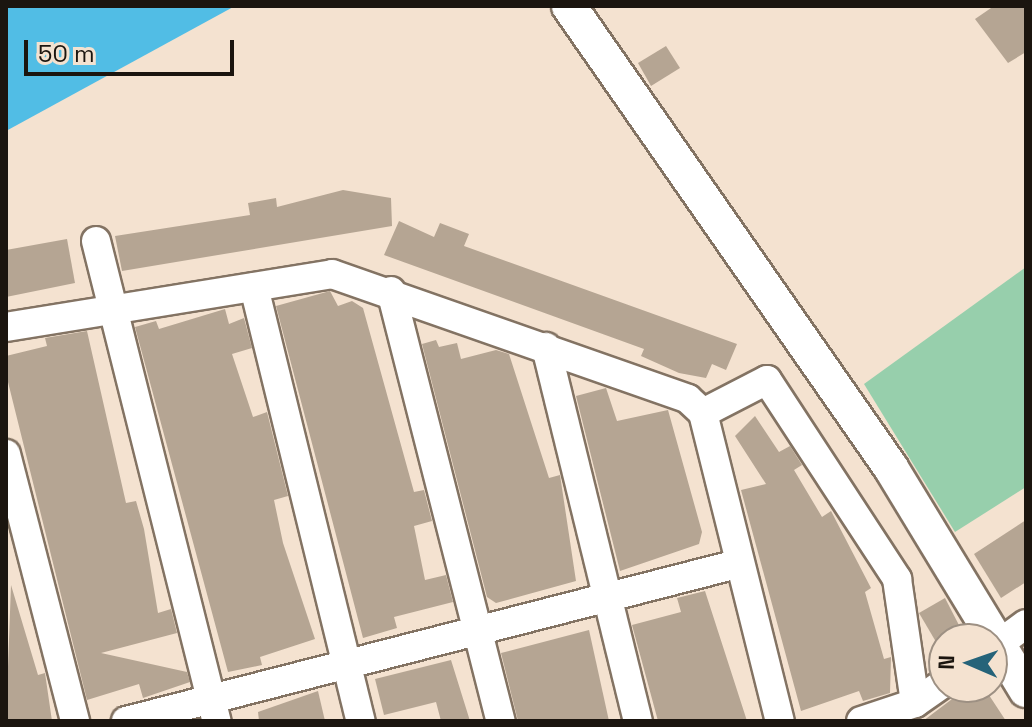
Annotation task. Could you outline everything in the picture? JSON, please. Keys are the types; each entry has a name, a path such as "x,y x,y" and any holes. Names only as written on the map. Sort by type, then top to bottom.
{"street":[{"path":"569,6 995,623"},
{"path":"96,241 214,710"},
{"path":"6,327 111,307 332,274 391,291 688,399 703,413 737,564 780,721"},
{"path":"254,287 361,721"},
{"path":"391,291 501,721"},
{"path":"546,347 638,721"},
{"path":"703,413 767,380 897,579 915,703"},
{"path":"6,454 75,721"},
{"path":"126,721 214,710 345,665 737,564"},
{"path":"1008,644 1026,690"},
{"path":"861,721 915,703 928,694"}],"green space":[{"path":"1026,267 1026,487 955,532 864,384"}],"water":[{"path":"6,6 235,6 6,131"}],"building":[{"path":"994,6 1026,6 1026,52 1008,63 975,19"},
{"path":"666,46 680,68 651,86 638,63"},
{"path":"343,190 391,198 392,226 122,271 115,236 250,215 248,203 276,198 277,207"},
{"path":"399,221 434,237 440,223 469,234 464,246 737,344 726,370 712,364 706,378 679,373 641,356 644,349 384,255"},
{"path":"67,239 75,283 6,297 6,250"},
{"path":"330,291 338,306 352,301 363,308 414,492 424,490 432,521 414,526 425,580 446,575 453,602 394,617 397,628 363,638 276,306"},
{"path":"225,309 229,324 244,318 252,348 232,354 253,417 267,412 288,496 274,500 283,543 315,639 260,657 262,665 228,672 135,327 156,321 159,329"},
{"path":"87,331 126,503 136,501 144,529 158,613 171,609 177,633 101,653 187,672 190,682 143,698 139,684 87,700 6,374 6,356 47,346 45,338"},
{"path":"436,340 439,347 457,343 461,359 496,350 509,354 549,478 560,475 576,581 496,603 487,597 422,344"},
{"path":"606,388 617,421 668,410 702,532 699,544 620,571 576,396"},
{"path":"755,416 779,452 790,446 802,465 794,470 822,517 831,511 871,588 865,592 884,659 891,657 890,693 863,701 859,691 801,711 741,490 766,484 735,436"},
{"path":"1026,520 1026,582 1001,598 974,554"},
{"path":"11,585 38,675 45,673 52,721 6,721"},
{"path":"705,591 747,721 658,721 632,625 681,612 677,598"},
{"path":"945,598 958,623 928,623 928,628 919,613"},
{"path":"589,630 609,721 518,721 501,653"},
{"path":"451,660 470,721 441,721 436,702 384,715 375,679"},
{"path":"318,691 325,721 259,721 258,712"},
{"path":"947,703 994,703 1006,721 923,721"}]}
